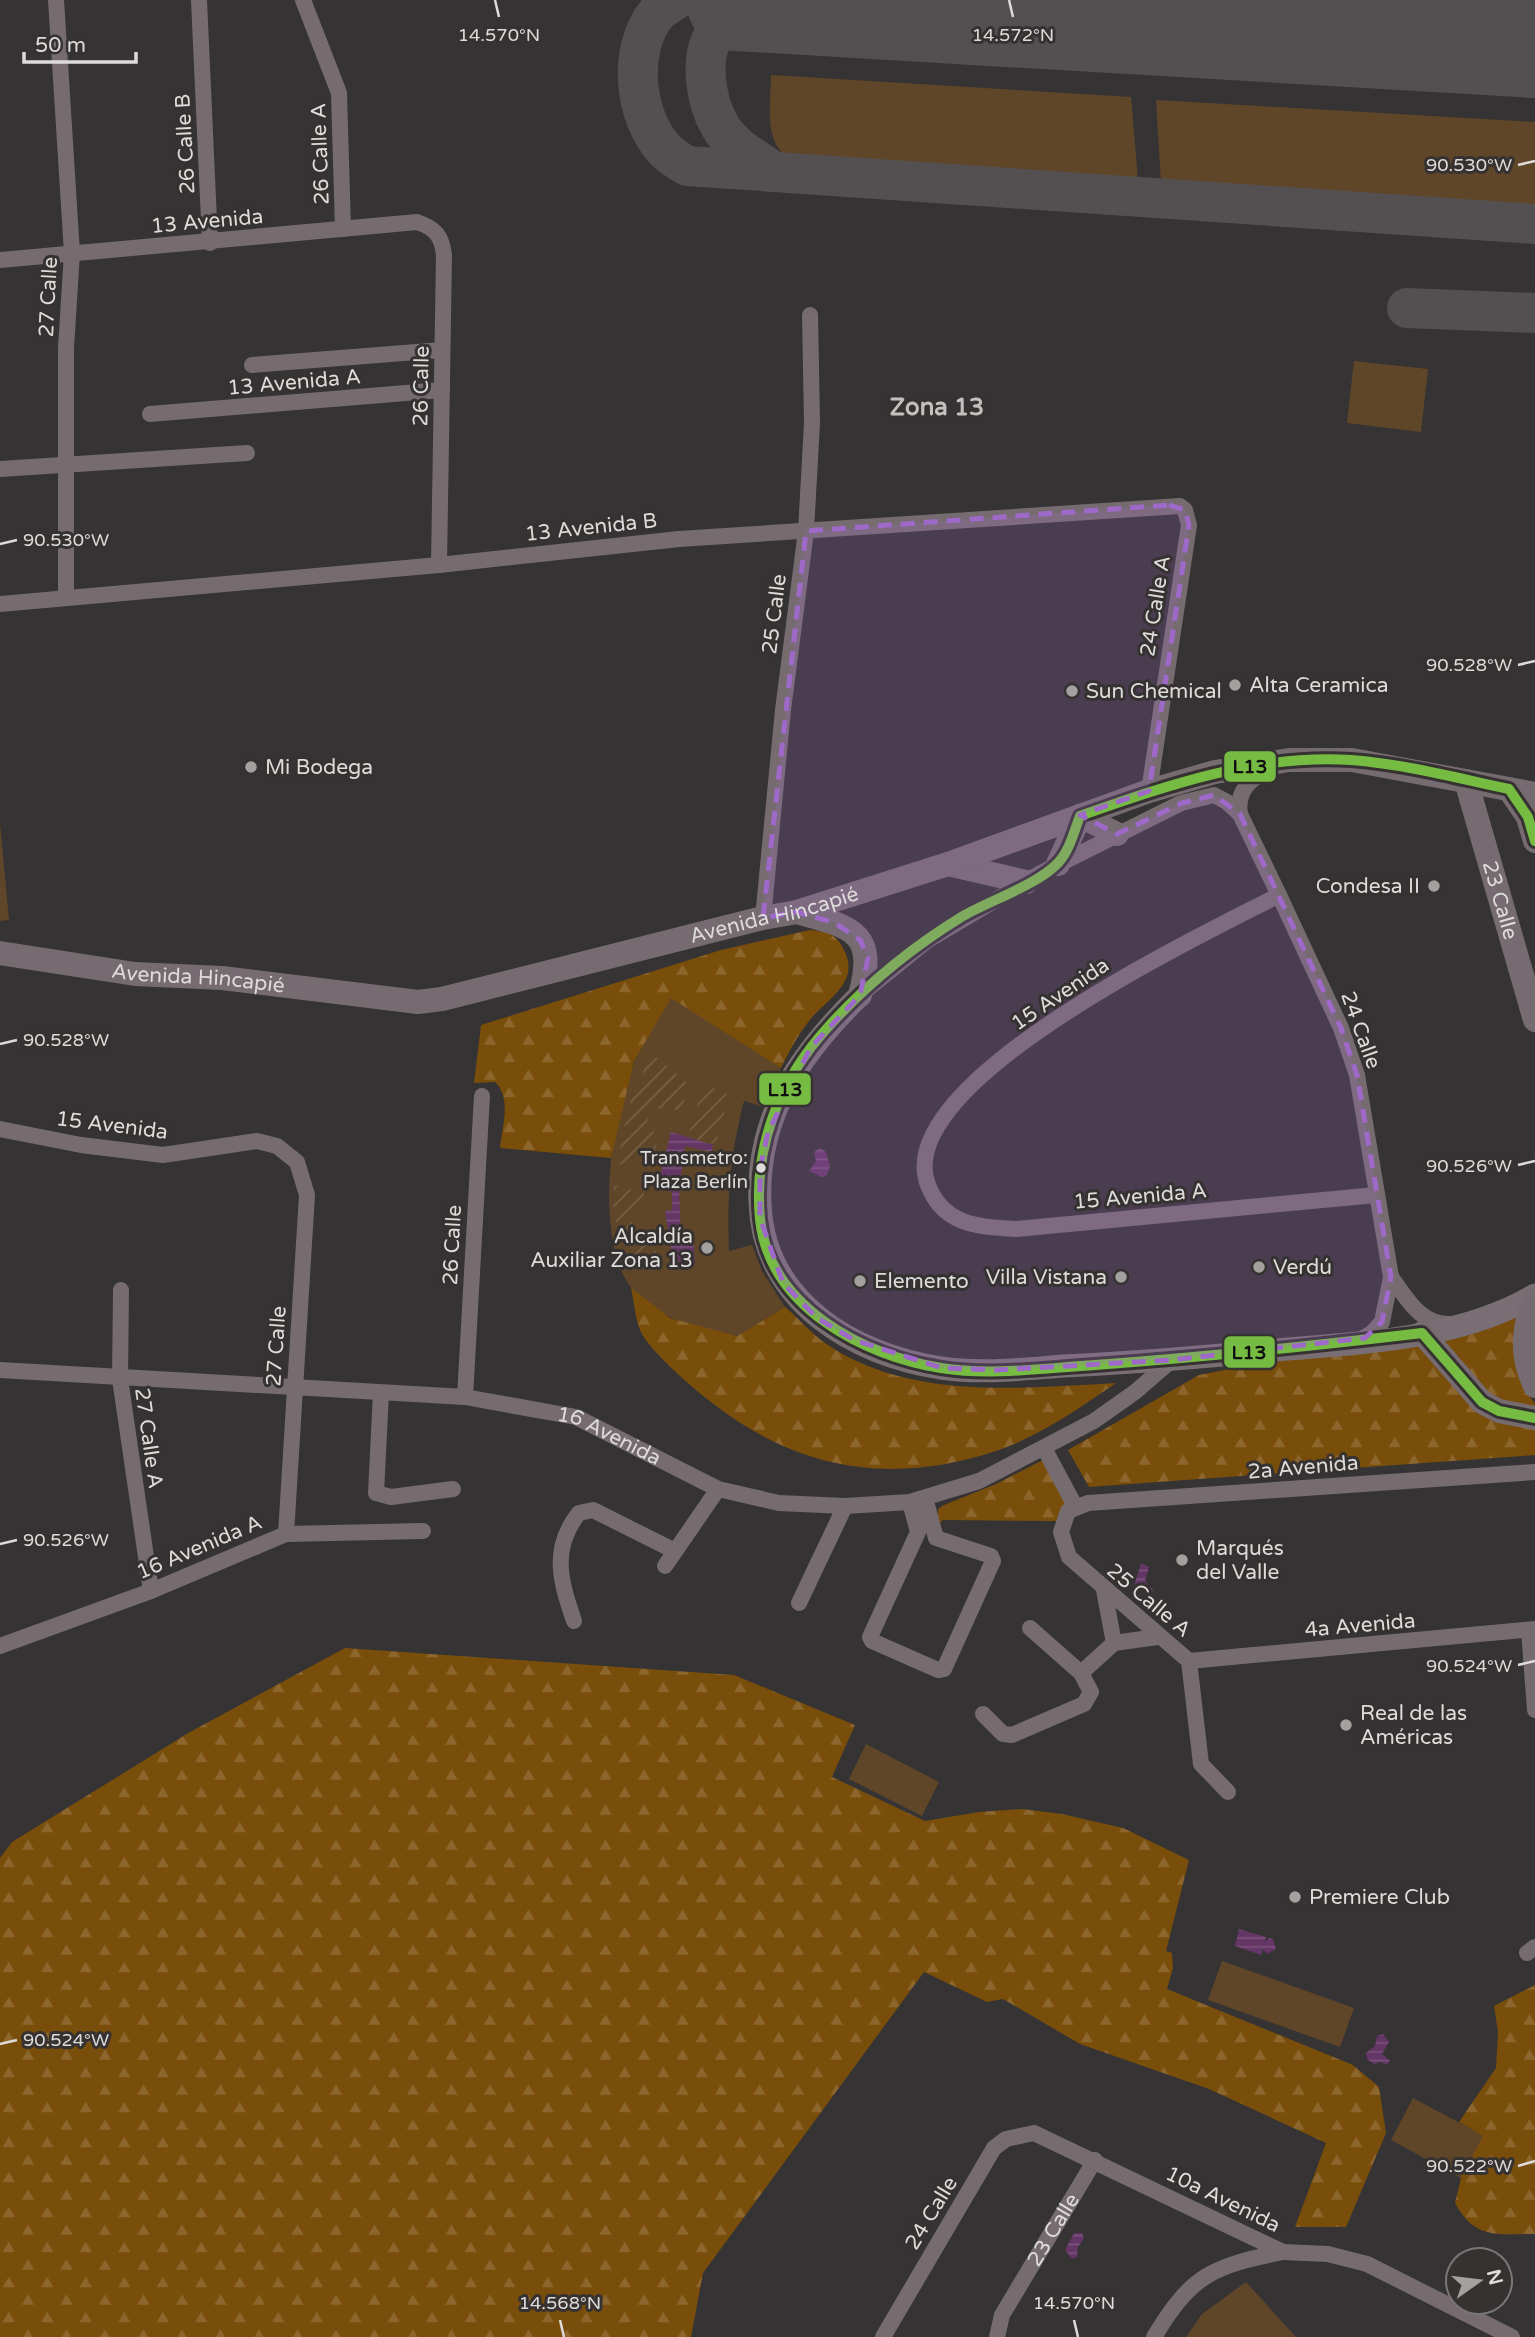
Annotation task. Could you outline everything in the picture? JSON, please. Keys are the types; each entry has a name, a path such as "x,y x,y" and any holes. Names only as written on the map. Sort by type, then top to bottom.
{"main road":[{"name":"Avenida Hincapié","path":"0,953 135,974 222,978 398,1002 418,1002 442,999 763,918 797,912 948,864 1149,792 1215,772 1289,760 1352,760 1535,793"},
{"name":"23 Calle","path":"1466,781 1535,1020"},
{"path":"1509,789 1523,807 1534,830"},
{"path":"1058,864 1080,816 1117,834"},
{"path":"948,864 1026,882"},
{"path":"797,912 835,923 860,940 868,958 860,995"},
{"path":"1535,1297 1524,1338 1526,1361 1535,1386"},
{"path":"1422,1333 1482,1402 1499,1411 1535,1418"}],"street":[{"name":"27 Calle","path":"56,0 72,253 66,348 66,598"},
{"name":"26 Calle B","path":"199,0 210,243"},
{"name":"26 Calle A","path":"303,0 339,93 343,229"},
{"name":"13 Avenida","path":"0,260 210,243 416,222"},
{"name":"26 Calle","path":"416,222 434,230 443,246 439,565"},
{"name":"25 Calle","path":"763,918 783,709 806,531 812,423 810,315"},
{"path":"251,365 442,350"},
{"name":"13 Avenida A","path":"150,414 442,390"},
{"path":"0,469 247,453"},
{"name":"13 Avenida B","path":"0,604 439,565 679,539 1169,505 1185,510"},
{"name":"24 Calle A","path":"1149,792 1189,525 1185,510"},
{"path":"1240,814 1239,806 1245,786 1254,777 1289,760"},
{"name":"24 Calle","path":"1117,834 1181,803 1214,795 1240,814 1279,895 1350,1050 1391,1277 1382,1322 1372,1333 1356,1342"},
{"path":"1117,834 1058,864 928,940 860,995 811,1047 785,1089 773,1116 760,1169 760,1218 766,1245 783,1283 817,1318 845,1335 884,1353 933,1366 997,1370 1172,1360 1356,1342 1422,1333 1458,1324 1512,1309 1535,1297"},
{"name":"15 Avenida","path":"927,1183 924,1166 928,1144 940,1120 974,1085 1033,1033 1114,981 1279,895"},
{"name":"26 Calle","path":"465,1397 482,1096"},
{"name":"15 Avenida","path":"0,1129 80,1145 163,1156 257,1141 276,1146 297,1162"},
{"name":"27 Calle","path":"286,1534 307,1195 297,1162"},
{"name":"15 Avenida A","path":"927,1183 936,1203 953,1219 989,1227 1016,1229 1376,1195"},
{"name":"24 Calle","path":"1391,1277 1411,1305 1427,1319 1436,1324 1458,1324"},
{"name":"27 Calle A","path":"121,1290 120,1379 151,1591"},
{"name":"16 Avenida","path":"0,1370 465,1397 576,1417 718,1489 779,1503 845,1506 918,1500 960,1490 1094,1421 1135,1392 1172,1360"},
{"path":"381,1393 376,1493 391,1497 453,1489"},
{"path":"1044,1448 1075,1506"},
{"name":"2a Avenida","path":"1075,1506 1535,1472"},
{"path":"665,1566 718,1489"},
{"path":"918,1500 936,1538 991,1556 993,1561 948,1665 938,1670 873,1641 870,1637 918,1532 918,1500"},
{"path":"799,1603 845,1506"},
{"name":"25 Calle A","path":"1075,1506 1068,1511 1062,1525 1064,1548 1075,1564 1157,1637 1189,1661 1199,1758 1207,1773 1228,1792"},
{"path":"573,1621 559,1572 561,1555 579,1513 593,1510 676,1551"},
{"name":"16 Avenida A","path":"0,1646 151,1591 286,1534 423,1531"},
{"path":"1104,1590 1114,1643"},
{"path":"982,1714 1003,1734 1016,1734 1088,1701 1090,1688 1081,1673 1030,1628"},
{"path":"1532,1629 1535,1710"},
{"name":"4a Avenida","path":"1189,1661 1532,1629"},
{"path":"1081,1673 1114,1643 1157,1637"},
{"name":"24 Calle","path":"883,2337 994,2148 1006,2139 1034,2133"},
{"name":"10a Avenida","path":"1034,2133 1283,2252 1328,2254 1367,2264 1512,2337"},
{"name":"23 Calle","path":"997,2337 1002,2315 1095,2160"},
{"path":"1154,2337 1175,2303 1199,2279 1231,2263 1283,2252"}],"highlighted area":[{"path":"1169,505 1185,510 1189,525 1149,791 1080,815 1117,834 1182,803 1214,795 1240,814 1341,1028 1357,1075 1391,1277 1382,1322 1365,1338 1172,1360 997,1370 942,1368 854,1340 817,1318 783,1283 760,1218 760,1169 768,1132 811,1047 860,995 868,958 860,940 835,923 797,912 763,918 806,531"}],"shaded area":[{"path":"771,75 1131,97 1138,181 792,160 782,153 772,134"},
{"path":"1156,100 1535,122 1535,207 1161,182"},
{"path":"1354,361 1428,369 1421,432 1347,423"},
{"path":"0,823 9,920 0,921"},
{"path":"671,997 781,1068 763,1107 744,1101 735,1140 728,1230 729,1251 752,1245 762,1271 785,1307 737,1336 680,1321 642,1300 632,1289 620,1267 613,1240 609,1210 610,1177 618,1114 638,1053"},
{"path":"651,1053 690,1085 681,1110 653,1108 646,1124 659,1137 652,1159 617,1165 628,1108"},
{"path":"704,1084 729,1095 716,1145 688,1137"},
{"path":"671,1132 713,1145 712,1152 685,1146 679,1190 681,1240 693,1240 695,1262 673,1261 665,1211 672,1210 672,1192 657,1188"},
{"path":"820,1148 826,1152 830,1166 827,1175 822,1177 809,1171 816,1161 814,1152"},
{"path":"614,1185 644,1193 642,1205 632,1209 632,1232 652,1235 657,1259 637,1260 626,1242 617,1224 613,1206"},
{"path":"1141,1563 1149,1567 1145,1581 1153,1590 1152,1594 1134,1586"},
{"path":"866,1744 939,1782 922,1816 849,1779"},
{"path":"1239,1929 1266,1937 1265,1942 1269,1938 1273,1939 1276,1949 1267,1954 1263,1949 1261,1955 1235,1946"},
{"path":"1222,1961 1354,2008 1340,2047 1208,2000"},
{"path":"1383,2034 1389,2042 1382,2054 1390,2061 1386,2065 1381,2062 1374,2064 1367,2059 1366,2053 1375,2046 1377,2036"},
{"path":"1413,2098 1484,2136 1461,2178 1391,2140"},
{"path":"1074,2233 1082,2233 1084,2238 1078,2247 1077,2257 1072,2259 1065,2250"},
{"path":"1246,2282 1296,2337 1186,2337 1202,2314"}],"green space":[{"path":"810,930 826,933 838,940 848,962 848,972 839,990 816,1013 793,1044 781,1068 671,998 634,1061 611,1158 500,1148 505,1113 503,1096 495,1082 474,1083 481,1025 721,950"},
{"path":"631,1288 670,1318 737,1336 785,1307 825,1343 858,1362 892,1374 929,1382 1004,1388 1116,1383 1043,1430 996,1451 921,1467 885,1469 849,1466 814,1458 780,1445 747,1427 707,1399 673,1370 644,1338 637,1320"},
{"path":"1517,1317 1524,1388 1535,1404 1535,1413 1501,1406 1435,1341"},
{"path":"1423,1343 1479,1406 1535,1423 1535,1455 1089,1487 1068,1450 1199,1375 1255,1364"},
{"path":"1043,1460 1066,1504 1057,1521 943,1520 938,1524 938,1509 944,1505 996,1484"},
{"path":"345,1648 734,1675 855,1725 832,1777 925,1821 979,1812 1022,1809 1062,1814 1123,1828 1189,1860 1166,1951 1172,1953 1173,1968 1167,1989 1353,2065 1379,2087 1386,2133 1346,2227 1295,2227 1326,2143 1209,2089 1080,2044 1003,1999 987,2002 924,1972 703,2273 691,2337 0,2337 0,1858 12,1842 190,1732"},
{"path":"1535,1985 1535,2234 1499,2234 1479,2229 1463,2215 1455,2203 1461,2178 1483,2136 1459,2122 1496,2068 1498,2032 1494,2006"}],"taxiway":[{"path":"675,0 657,13 647,28 638,63 638,83 646,120 655,136 667,152 687,166 1535,224"},
{"path":"754,1 729,18 716,32 707,53 706,79 711,105 725,133 744,152 774,172"},
{"path":"1407,308 1535,313"}],"runway":[{"path":"737,0 1535,47"}],"transit line":[{"name":"L13","path":"1535,841 1528,817 1509,789 1411,768 1351,760 1281,762 1213,774 1080,816 1066,852 1049,871 963,916 927,940 876,980 829,1026 797,1068 784,1091 766,1140 759,1192 760,1219 767,1250 781,1278 801,1302 852,1339 911,1362 960,1370 1018,1371 1218,1355 1422,1333 1482,1402 1499,1411 1535,1418"}],"place":[{"name":"Alta Ceramica","path":"1235,685"},
{"name":"Sun Chemical","path":"1072,691"},
{"name":"Mi Bodega","path":"251,767"},
{"name":"Condesa II","path":"1434,886"},
{"name":"Transmetro: Plaza Berlín","path":"761,1168"},
{"name":"Alcaldía Auxiliar Zona 13","path":"707,1248"},
{"name":"Verdú","path":"1259,1267"},
{"name":"Villa Vistana","path":"1121,1277"},
{"name":"Elemento","path":"860,1281"},
{"name":"Marqués del Valle","path":"1182,1560"},
{"name":"Real de las Américas","path":"1346,1725"},
{"name":"Premiere Club","path":"1295,1897"}],"district":[{"name":"Zona 13","path":"937,407"}]}
